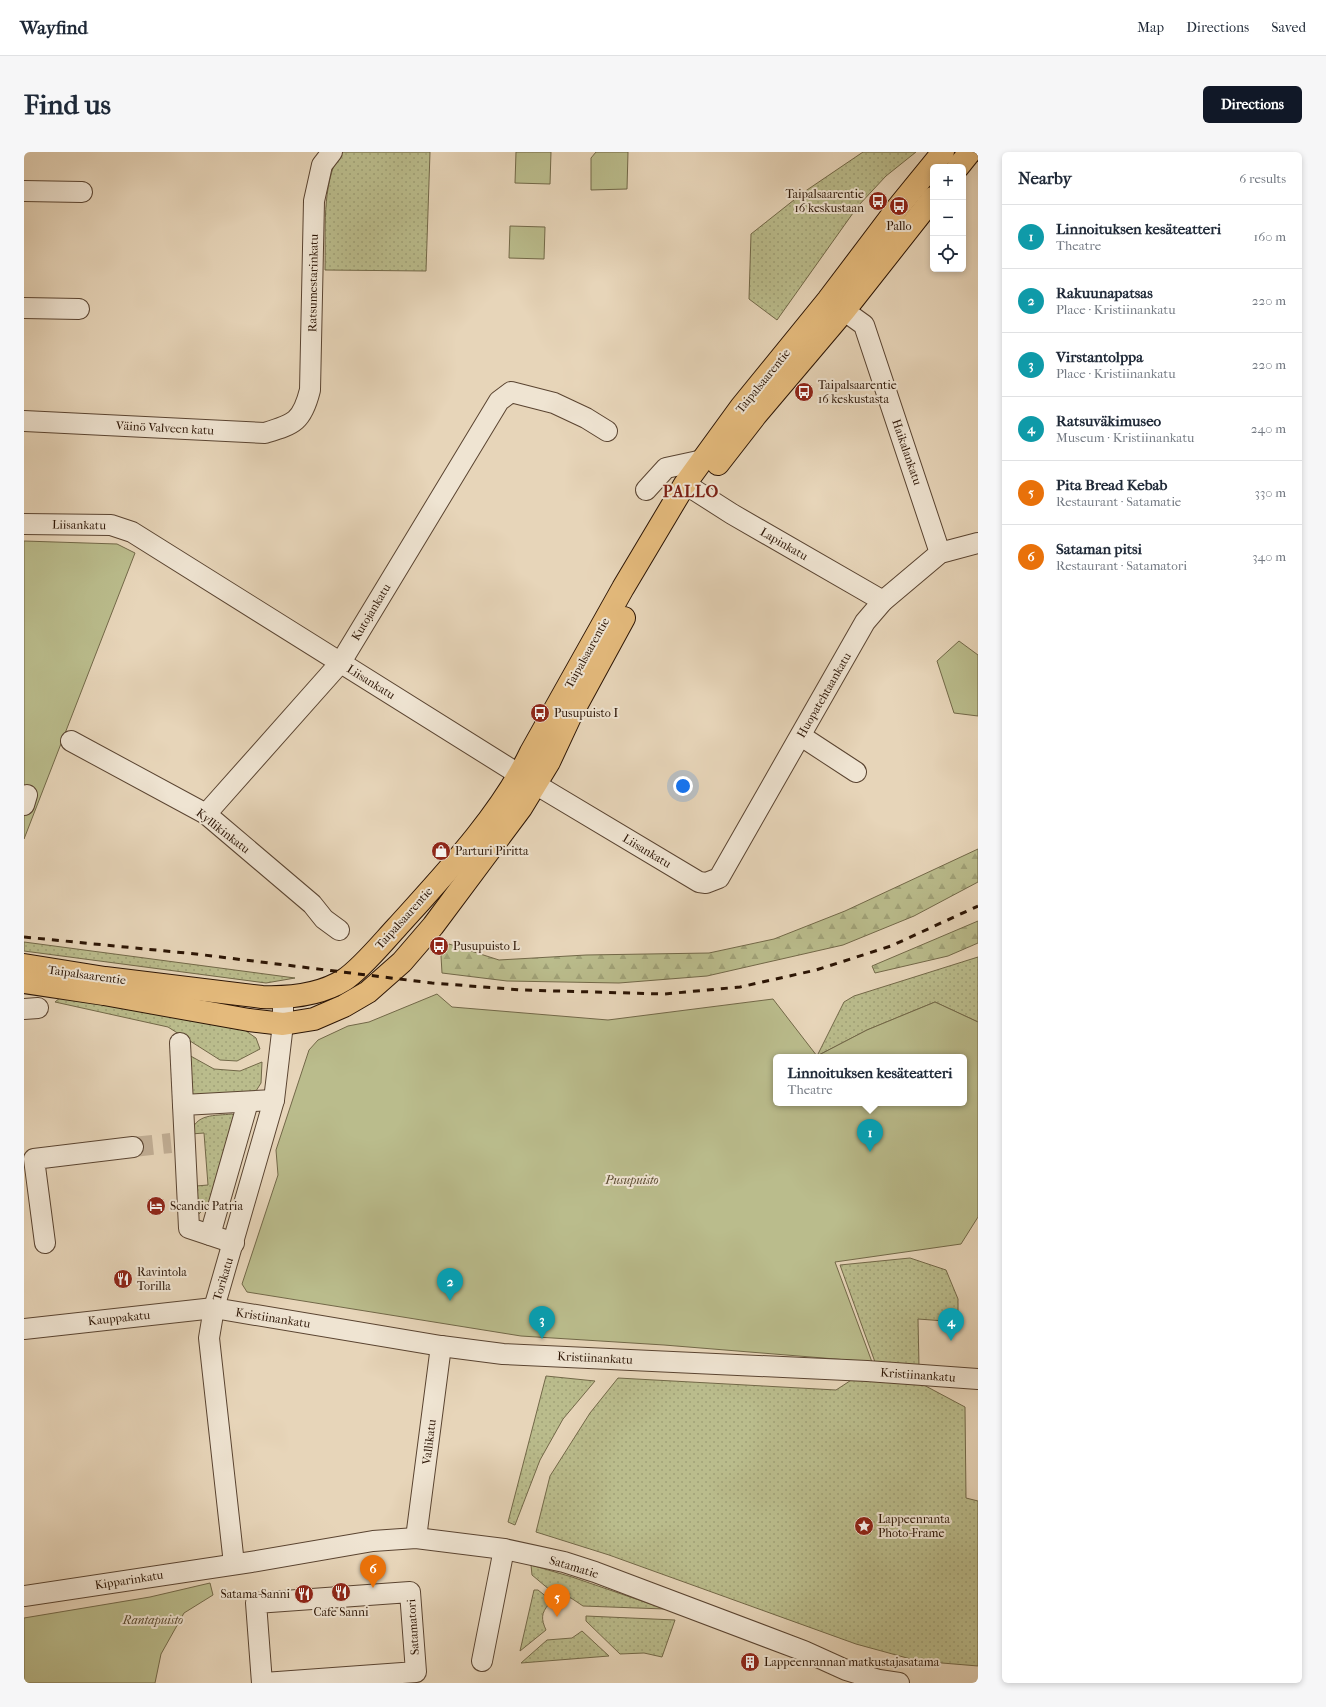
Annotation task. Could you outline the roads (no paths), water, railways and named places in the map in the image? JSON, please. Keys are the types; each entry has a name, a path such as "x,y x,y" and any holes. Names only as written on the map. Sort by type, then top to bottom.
{"main road":[{"name":"Taipalsaarentie","path":"692,488 756,415 836,305 943,152"},
{"path":"960,164 970,152"},
{"name":"Taipalsaarentie","path":"24,965 105,978 262,997 283,998 322,991 344,980 366,960 424,898 505,798 528,780 570,717 692,488 703,460 741,407 931,200"},
{"name":"Taipalsaarentie","path":"24,982 104,994 249,1020 283,1024 314,1019 344,1006 368,992 402,962 452,902 521,808 528,780"}],"street":[{"name":"Ratsumestarinkatu","path":"300,415 306,406 310,390 314,201 322,165 332,152"},
{"path":"24,191 82,192"},
{"name":"Haikalankatu","path":"836,305 864,325 940,553"},
{"path":"24,308 78,309"},
{"name":"Kutojankatu","path":"206,814 341,662 499,401 511,392 554,403 586,418 607,431"},
{"name":"Väinö Valveen katu","path":"24,421 264,433 290,425 300,415"},
{"path":"646,490 666,468 703,460"},
{"name":"Lapinkatu","path":"692,488 732,514 884,601"},
{"name":"Liisankatu","path":"24,524 111,525 132,532 528,780 699,882 706,883"},
{"name":"Huopatehtaankatu","path":"706,883 720,878 865,622 884,601 940,553 978,543"},
{"path":"801,736 856,772"},
{"name":"Kyllikinkatu","path":"71,741 206,814 312,904 324,919 338,930"},
{"name":"Torikatu","path":"234,1564 209,1338 214,1308 234,1243 274,1100 283,1024 283,998"},
{"path":"180,1043 183,1105 178,1143 189,1228 234,1243"},
{"path":"183,1105 274,1100"},
{"path":"210,1235 248,1102"},
{"path":"45,1243 34,1159 133,1147"},
{"name":"Kauppakatu","path":"24,1329 214,1308"},
{"name":"Kristiinankatu","path":"214,1308 441,1346 503,1354 867,1371 978,1379"},
{"name":"Vallikatu","path":"416,1538 441,1346"},
{"name":"Satamatie","path":"234,1564 373,1541 416,1538 504,1549 564,1562 595,1572 804,1651 846,1670 878,1680 899,1683"},
{"path":"482,1661 504,1549"},
{"name":"Kipparinkatu","path":"24,1596 234,1564"},
{"name":"Satamatori","path":"410,1592 416,1672 263,1683 256,1603 410,1592"}],"tunnel":[{"path":"133,1147 171,1143"}],"railway":[{"path":"24,937 196,954 432,983 522,990 664,994 740,987 816,970 891,946 978,906"}],"place":[{"name":"Taipalsaarentie 16 keskustaan","path":"878,201"},
{"name":"Pallo","path":"899,206"},
{"name":"Taipalsaarentie 16 keskustasta","path":"804,392"},
{"name":"Pusupuisto I","path":"540,713"},
{"name":"Parturi Piritta","path":"441,851"},
{"name":"Pusupuisto L","path":"439,946"},
{"name":"Linnoituksen kesäteatteri","path":"870,1152"},
{"name":"Scandic Patria","path":"156,1206"},
{"name":"Ravintola Torilla","path":"123,1279"},
{"name":"Rakuunapatsas","path":"450,1301"},
{"name":"Virstantolppa","path":"542,1339"},
{"name":"Ratsuväkimuseo","path":"951,1341"},
{"name":"Lappeenranta Photo-Frame","path":"864,1526"},
{"name":"Sataman pitsi","path":"373,1588"},
{"name":"Cafe Sanni","path":"341,1592"},
{"name":"Satama-Sanni","path":"304,1594"},
{"name":"Pita Bread Kebab","path":"557,1617"},
{"name":"Lappeenrannan matkustajasatama","path":"750,1662"}],"district":[{"name":"PALLO","path":"691,491"}],"park label":[{"name":"Pusupuisto","path":"632,1180"},
{"name":"Rantapuisto","path":"153,1620"}]}
